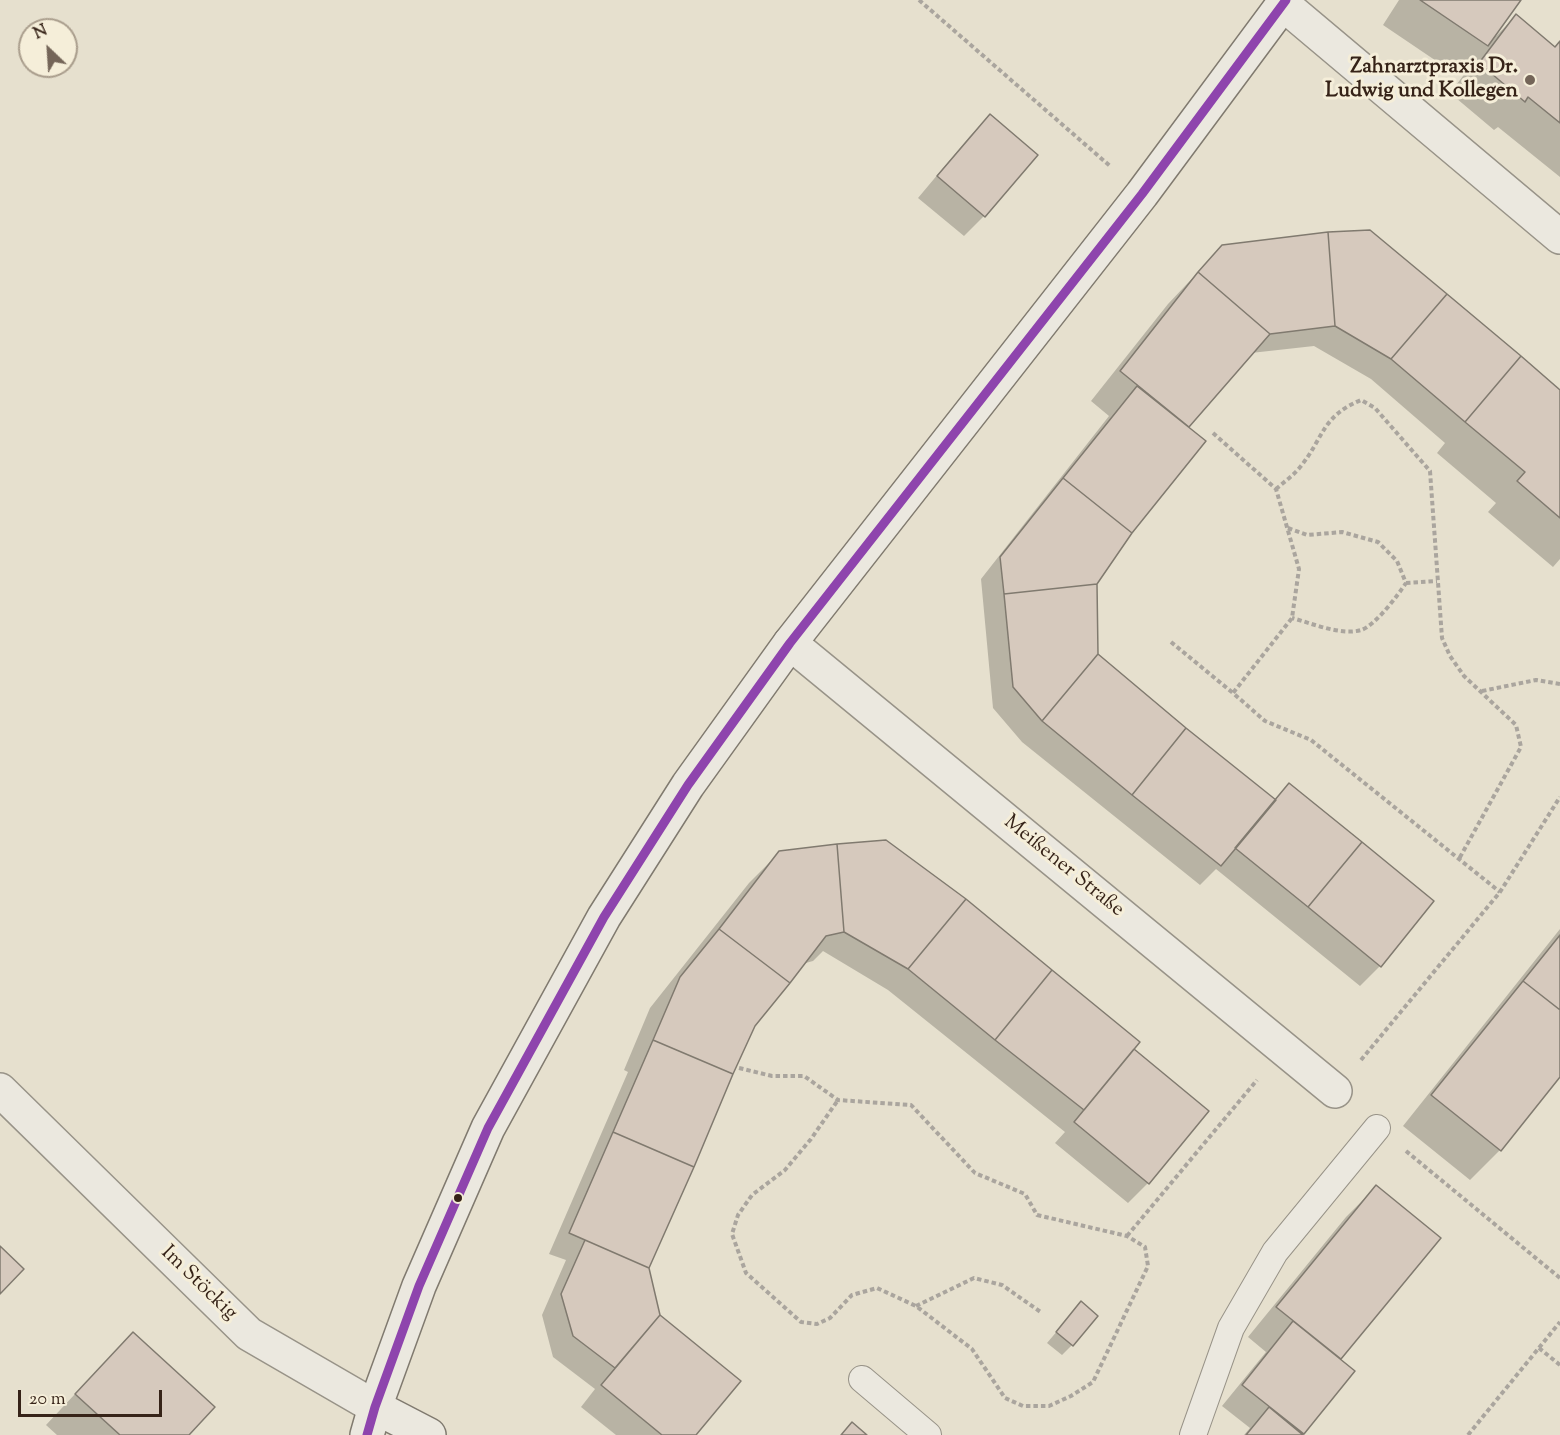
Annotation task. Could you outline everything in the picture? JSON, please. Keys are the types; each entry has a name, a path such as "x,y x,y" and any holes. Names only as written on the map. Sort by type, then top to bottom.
{"main road":[{"path":"371,1421 419,1286 493,1118 604,917 688,785 790,643 1142,194 1284,2 1560,237"},
{"name":"Meißener Straße","path":"790,643 1335,1091"},
{"name":"Im Stöckig","path":"0,1090 249,1334 371,1421 429,1435"}],"lane":[{"path":"1193,1435 1231,1328 1275,1252 1377,1128"},
{"path":"862,1380 928,1435"}],"path":[{"path":"919,0 1142,194"},
{"path":"1276,489 1300,467 1329,421 1344,407 1361,400 1375,408 1430,471 1442,638 1449,656 1464,676 1516,725 1521,747 1459,859"},
{"path":"1213,433 1276,489 1299,569 1292,618 1233,693"},
{"path":"1287,527 1307,535 1342,532 1378,542 1397,561 1406,583"},
{"path":"1406,583 1437,581"},
{"path":"1292,618 1336,630 1362,630 1389,608 1406,583"},
{"path":"1171,642 1265,721 1311,740 1500,892"},
{"path":"1482,692 1536,680 1560,684"},
{"path":"1335,1091 1500,892 1560,797"},
{"path":"1127,1236 1284,1048"},
{"path":"740,1068 772,1076 804,1076 838,1101 911,1105 975,1173 1025,1194 1037,1215 1127,1236 1145,1247 1148,1266 1093,1382 1050,1406 1023,1406 1005,1398 972,1348 916,1306 878,1288 852,1295 830,1318 817,1324 801,1322 746,1273 732,1234 738,1215 752,1195 785,1170 838,1101"},
{"path":"1377,1128 1560,1278"},
{"path":"916,1306 974,1278 1002,1285 1042,1313"},
{"path":"1468,1435 1560,1322"},
{"path":"1539,1348 1560,1365"}],"building":[{"path":"1420,0 1521,0 1488,46"},
{"name":"Zahnarztpraxis Dr. Ludwig und Kollegen","path":"1516,14 1555,47 1560,41 1560,123 1528,97 1525,102 1479,63"},
{"path":"990,114 1038,155 985,217 937,176"},
{"path":"1370,230 1447,294 1391,359 1335,326 1328,232"},
{"path":"1328,232 1335,326 1270,334 1198,272 1222,245"},
{"path":"1198,272 1270,334 1189,427 1120,371"},
{"path":"1447,294 1521,356 1465,422 1391,359"},
{"path":"1521,356 1560,390 1560,518 1517,481 1525,472 1465,422"},
{"path":"1137,386 1206,441 1132,533 1063,478"},
{"path":"1063,478 1132,533 1097,584 1004,594 1000,557"},
{"path":"1097,584 1098,654 1042,721 1013,687 1004,594"},
{"path":"1098,654 1186,728 1132,795 1042,721"},
{"path":"1186,728 1276,800 1221,866 1132,795"},
{"path":"1289,783 1362,842 1308,907 1235,848"},
{"path":"886,840 966,899 908,969 844,932 837,844"},
{"path":"1362,842 1434,901 1381,967 1308,907"},
{"path":"837,844 844,932 826,936 790,983 719,929 779,851"},
{"path":"966,899 1052,970 995,1040 908,969"},
{"path":"719,929 790,983 755,1026 733,1074 653,1040 680,977"},
{"path":"1560,935 1560,1010 1523,981"},
{"path":"1052,970 1140,1042 1084,1110 995,1040"},
{"path":"1523,981 1560,1010 1560,1077 1501,1151 1431,1095"},
{"path":"653,1040 733,1074 694,1167 613,1132"},
{"path":"1134,1049 1209,1111 1149,1184 1074,1122"},
{"path":"613,1132 694,1167 649,1268 569,1233"},
{"path":"1376,1185 1441,1238 1341,1359 1276,1307"},
{"path":"585,1240 649,1268 660,1315 615,1368 573,1336 561,1294"},
{"path":"0,1246 24,1269 0,1294"},
{"path":"1081,1301 1098,1316 1073,1346 1056,1332"},
{"path":"660,1315 741,1381 696,1435 662,1435 601,1385"},
{"path":"1293,1321 1355,1371 1304,1434 1242,1385"},
{"path":"133,1332 215,1407 189,1435 120,1435 75,1394"},
{"path":"1269,1407 1303,1435 1246,1435"},
{"path":"852,1422 867,1435 841,1435"}],"transit line":[{"path":"367,1435 419,1286 488,1128 604,917 688,785 790,643 1142,194 1286,0"}],"place":[{"name":"Zahnarztpraxis Dr. Ludwig und Kollegen","path":"1530,80"}]}
